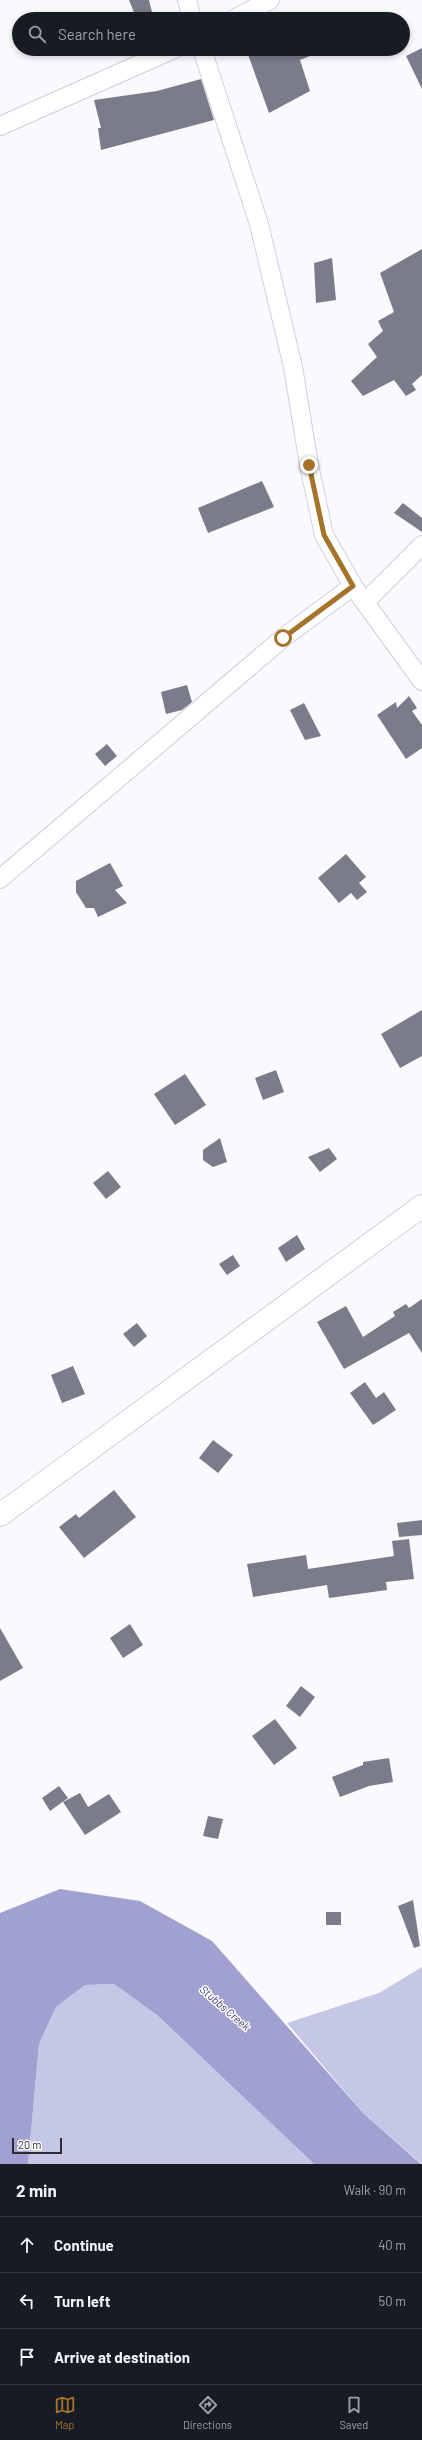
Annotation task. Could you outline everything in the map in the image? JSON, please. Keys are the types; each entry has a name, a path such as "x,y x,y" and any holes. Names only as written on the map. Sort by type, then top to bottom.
{"street":[{"path":"187,0 190,12"},
{"path":"247,12 270,0"},
{"path":"0,126 158,56"},
{"path":"204,56 259,224 293,367 309,465 324,535 353,586 422,681"},
{"path":"365,602 422,545"},
{"path":"0,879 283,638 353,586"},
{"path":"0,1515 422,1206"}],"shaded area":[{"path":"422,1967 422,2164 364,2114 287,2023 379,1993"},
{"path":"114,1984 157,2015 314,2164 28,2164 39,2044 56,2007 85,1985"}],"water":[{"name":"Stubbs Creek","path":"60,1889 140,1901 212,1941 364,2114 421,2164 314,2164 157,2015 114,1984 85,1985 56,2007 39,2044 28,2164 0,2164 0,1913"}],"building":[{"path":"129,0 149,0 152,12 134,12"},
{"path":"422,48 422,89 406,56 410,56 410,54"},
{"path":"249,56 310,56 300,60 310,91 269,113"},
{"path":"201,79 214,120 101,150 98,128 101,128 94,100 157,91"},
{"path":"422,249 422,375 412,384 416,390 406,396 394,380 363,396 351,381 377,357 368,344 383,331 378,321 394,312 380,273"},
{"path":"332,258 336,300 316,303 314,263"},
{"path":"262,481 274,507 208,533 198,508"},
{"path":"403,503 422,518 422,532 394,513"},
{"path":"187,685 192,702 182,710 166,714 161,692"},
{"path":"409,696 417,708 412,711 422,725 422,748 406,759 377,715 396,702 397,708"},
{"path":"304,703 321,736 305,740 290,710"},
{"path":"107,744 117,756 105,766 95,754"},
{"path":"346,854 366,877 359,883 367,892 357,900 351,893 339,903 318,878"},
{"path":"110,863 123,886 115,890 127,903 98,917 94,908 86,908 76,892 76,881"},
{"path":"422,1010 422,1056 400,1068 381,1034"},
{"path":"276,1070 284,1092 263,1100 255,1078"},
{"path":"185,1074 206,1105 175,1125 154,1094"},
{"path":"220,1138 227,1162 213,1167 203,1160 203,1150"},
{"path":"329,1148 337,1159 320,1172 308,1157"},
{"path":"108,1171 121,1187 106,1199 93,1183"},
{"path":"297,1235 305,1249 286,1262 278,1248"},
{"path":"233,1255 240,1266 227,1275 219,1264"},
{"path":"422,1299 422,1353 409,1333 344,1369 317,1322 346,1306 363,1337 395,1316 393,1312 406,1304 409,1308"},
{"path":"137,1323 147,1336 134,1347 123,1334"},
{"path":"73,1366 85,1394 62,1403 51,1375"},
{"path":"365,1382 376,1398 384,1392 396,1410 373,1425 350,1393"},
{"path":"213,1440 233,1455 218,1473 199,1458"},
{"path":"114,1490 136,1517 84,1558 59,1527 76,1514 79,1518"},
{"path":"422,1520 422,1535 399,1537 397,1523"},
{"path":"409,1539 414,1579 386,1582 387,1590 329,1598 327,1585 253,1597 247,1564 306,1555 308,1569 394,1556 392,1541"},
{"path":"130,1624 143,1645 123,1658 110,1638"},
{"path":"0,1628 23,1668 0,1681"},
{"path":"301,1686 315,1697 300,1717 286,1706"},
{"path":"275,1719 297,1748 274,1765 252,1736"},
{"path":"389,1758 393,1782 369,1786 340,1797 332,1777 363,1765 363,1762"},
{"path":"59,1786 68,1798 50,1811 42,1798"},
{"path":"80,1793 88,1807 109,1794 121,1812 85,1835 63,1802"},
{"path":"208,1816 223,1819 218,1839 203,1836"},
{"path":"413,1900 420,1946 414,1948 398,1906"},
{"path":"326,1912 341,1912 341,1925 326,1925"}],"route":[{"path":"283,638 353,586 324,535 309,465"}]}
